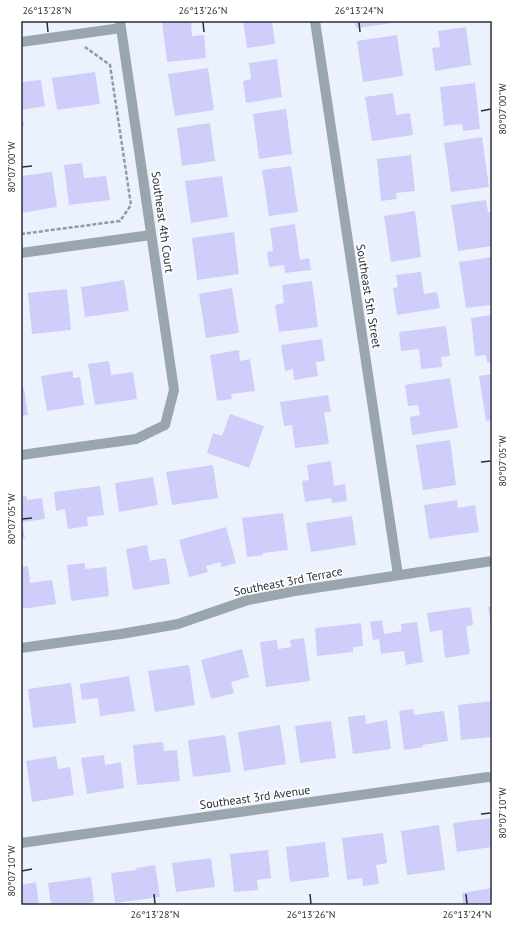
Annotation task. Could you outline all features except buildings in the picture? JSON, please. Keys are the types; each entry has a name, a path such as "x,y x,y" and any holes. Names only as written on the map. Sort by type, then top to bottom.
{"street":[{"name":"Southeast 5th Street","path":"315,21 398,575"},
{"path":"21,42 120,25"},
{"name":"Southeast 4th Court","path":"21,455 136,438 166,425 174,390 120,25"},
{"path":"21,253 151,235"},
{"name":"Southeast 3rd Terrace","path":"21,648 121,634 178,624 248,600 295,591 492,561"},
{"name":"Southeast 3rd Avenue","path":"21,843 488,777 492,778"}],"path":[{"path":"21,234 120,221 131,205 110,65 85,47 79,48"}]}
